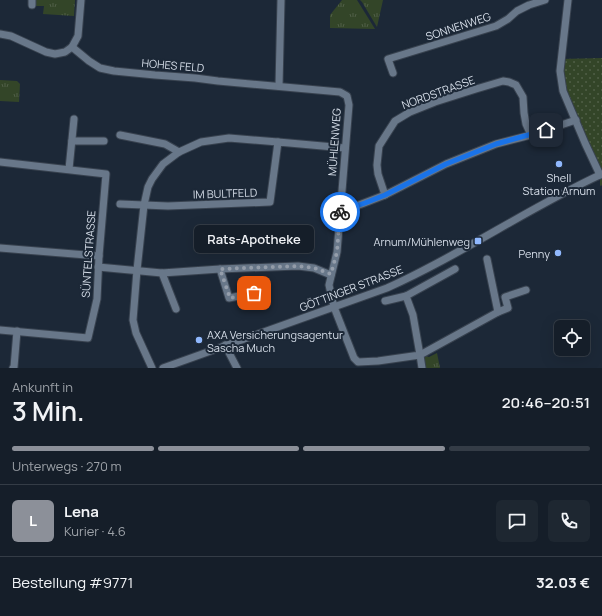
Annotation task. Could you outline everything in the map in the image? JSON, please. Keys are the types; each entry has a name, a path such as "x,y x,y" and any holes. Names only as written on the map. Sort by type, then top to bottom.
{"street":[{"path":"0,34 11,36 46,52 55,54 65,52 72,47 78,36 81,0"},
{"path":"279,86 281,0"},
{"name":"SONNENWEG","path":"392,73 388,59 496,26 508,19 517,11 545,0"},
{"path":"568,0 560,71 564,91 585,143 601,175"},
{"name":"HOHES FELD","path":"72,47 89,62 100,68 114,71 340,92 347,96"},
{"name":"NORDSTRASSE","path":"385,195 378,174 377,165 380,146 395,121 410,112 481,87 503,81 509,82 516,85 523,97 526,124 530,135"},
{"name":"MÜHLENWEG","path":"347,96 349,105 337,252 329,285 334,307 354,358 358,362 378,361 420,355"},
{"path":"0,162 69,169 74,119"},
{"path":"340,207 359,205 385,195 446,164 496,144 576,120"},
{"path":"120,134 165,144 179,152"},
{"path":"152,368 136,333 133,320 144,205 148,187 157,171 163,164 179,152 202,142 229,138 345,148"},
{"path":"72,141 104,141"},
{"name":"IM BULTFELD","path":"120,204 168,206 270,202 278,142"},
{"name":"SÜNTELSTRASSE","path":"17,331 88,338 97,299 98,268 106,174 69,169"},
{"name":"GÖTTINGER STRASSE","path":"163,368 387,288 440,262 539,206 601,175"},
{"path":"0,248 99,256"},
{"path":"487,259 498,312"},
{"path":"98,268 162,272 298,266 314,268 331,274"},
{"path":"220,269 230,298 254,293"},
{"path":"385,302 406,296 455,270"},
{"path":"162,272 176,309"},
{"path":"495,300 526,290"},
{"path":"406,296 413,315 422,368"},
{"path":"420,355 508,308 505,297"},
{"path":"0,330 17,331 13,368"},
{"path":"225,346 237,368"}],"green space":[{"path":"34,0 75,0 74,16 43,14 44,6 34,6"},
{"path":"342,0 357,0 375,29 330,28 330,15"},
{"path":"360,0 383,0 377,27 362,2"},
{"path":"602,58 602,185 600,186 600,175 563,91 561,59"},
{"path":"0,80 17,81 20,84 19,102 0,101"},
{"path":"437,353 440,368 423,368 422,361 425,356 429,357"}],"way so far":[{"path":"254,293 230,298 220,269 298,266 314,268 331,274 337,252 340,212"}],"place":[{"name":"Shell Station Arnum","path":"559,164"},
{"name":"Arnum/Mühlenweg","path":"478,241"},
{"name":"Penny","path":"558,253"},
{"name":"Rats-Apotheke","path":"254,293"},
{"name":"AXA Versicherungsagentur Sascha Much","path":"199,340"}],"route":[{"path":"340,212 340,207 359,205 385,195 446,164 496,144 546,130"}]}
